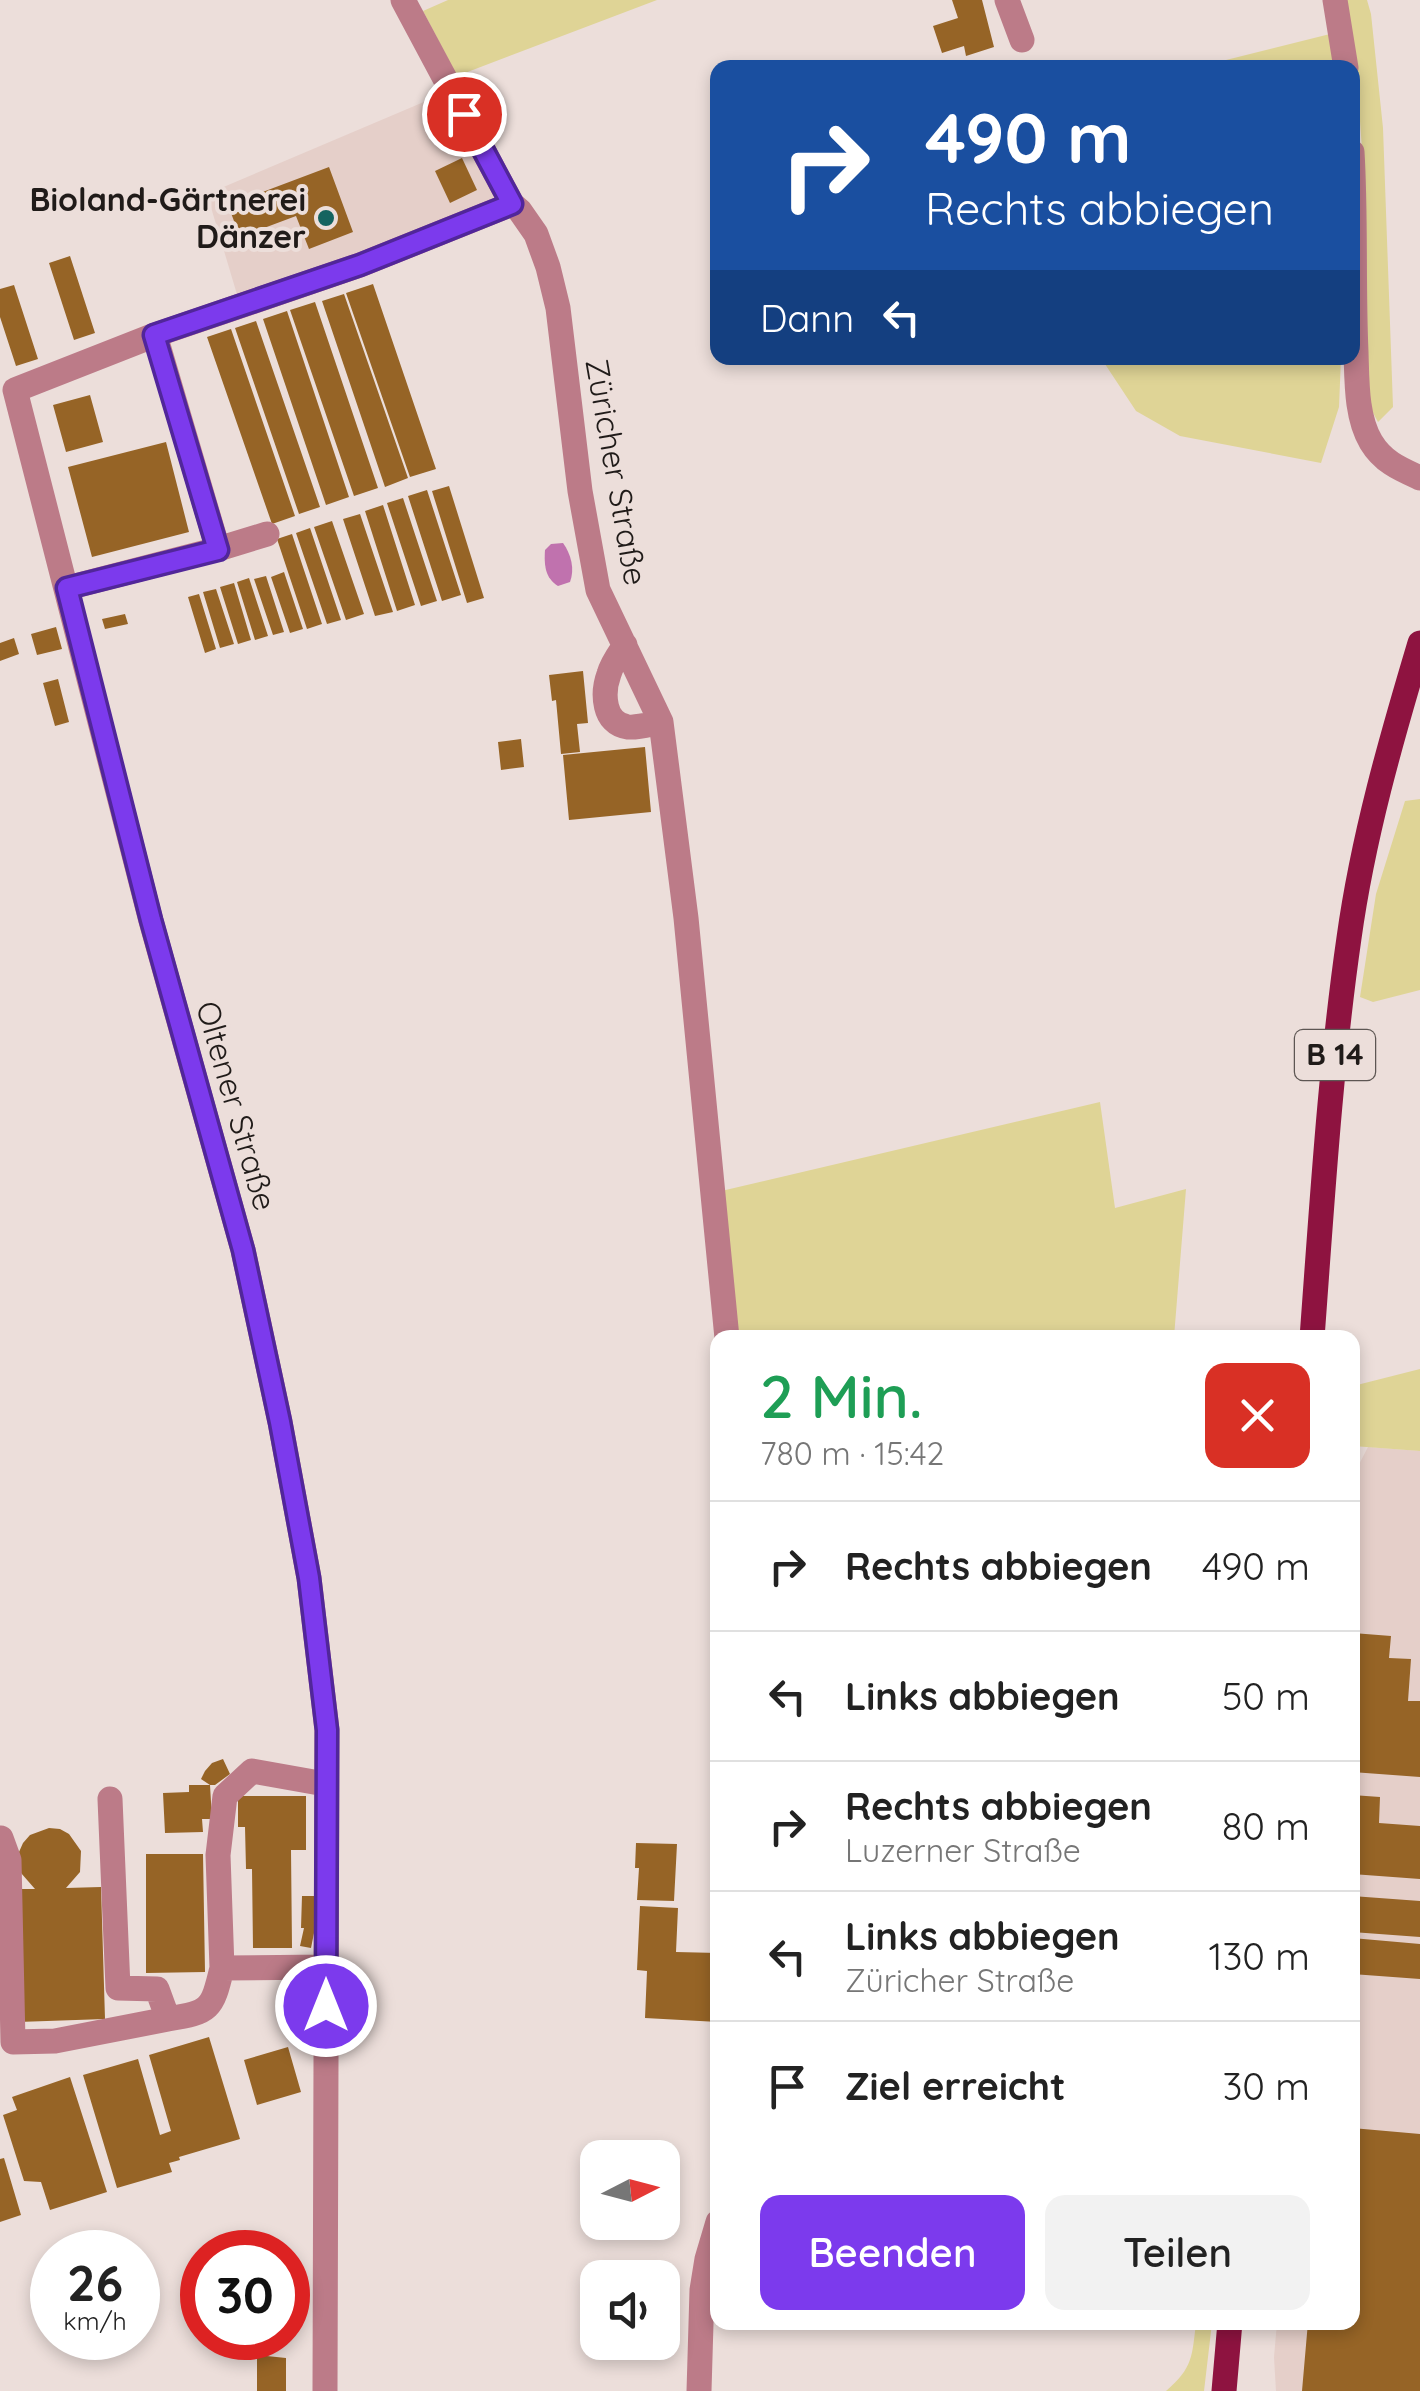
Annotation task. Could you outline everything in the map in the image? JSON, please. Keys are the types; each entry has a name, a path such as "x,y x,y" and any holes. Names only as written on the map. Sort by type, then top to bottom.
{"main road":[{"name":"B 14","path":"1313,1330 1330,1092 1349,936 1382,775 1420,643"},
{"path":"1224,2391 1229,2330"}],"street":[{"path":"1007,0 1022,40"},
{"path":"1334,0 1345,60"},
{"name":"Züricher Straße","path":"415,4 512,204 536,234 548,267 558,308 580,492 598,590 660,722 686,918 726,1330"},
{"path":"218,550 154,335 360,265 512,204"},
{"name":"Oltener Straße","path":"154,335 15,390 151,920 243,1250 309,1578 327,1730 325,2391"},
{"path":"1358,365 1362,420 1369,440 1392,464 1420,478"},
{"path":"67,588 267,534"},
{"path":"624,645 607,680 608,715 625,727 660,722"},
{"path":"1,1838 9,1860 13,2042 55,2041 199,2014 215,1999 222,1968 218,1855 225,1796 252,1772 325,1784"},
{"path":"110,1799 118,1988 157,1989 168,2019"},
{"path":"222,1968 326,1967"},
{"path":"699,2391 702,2290 710,2249"}],"shaded area":[{"path":"448,0 657,0 457,76 423,11"},
{"path":"1343,0 1367,0 1383,128 1393,407 1378,422 1367,386 1360,60 1354,60"},
{"path":"1334,33 1337,60 1226,60"},
{"path":"445,93 495,199 239,301 207,194"},
{"path":"1106,365 1341,365 1339,407 1321,463 1180,436 1136,411"},
{"path":"563,543 572,572 570,582 558,586 546,571 545,550 551,544"},
{"path":"1420,799 1420,990 1373,1002 1360,997 1376,894 1405,801"},
{"path":"1100,1102 1115,1208 1186,1189 1175,1330 729,1330 717,1192"},
{"path":"1420,1369 1420,1451 1360,1447 1360,1384"},
{"path":"1368,1447 1420,1451 1420,2391 1276,2391 1276,2330 1360,2330 1360,1462"},
{"path":"1195,2330 1211,2330 1204,2391 1166,2391 1182,2375"}],"building":[{"path":"952,0 982,0 994,47 966,56 964,46 942,53 933,26 958,18"},
{"path":"462,158 477,190 450,203 435,171"},
{"path":"329,167 353,232 309,249 296,216 240,237 228,205"},
{"path":"70,256 95,333 74,340 49,263"},
{"path":"373,284 436,469 410,477 346,293"},
{"path":"14,285 38,359 16,366 0,317 0,289"},
{"path":"344,294 408,478 385,487 322,301"},
{"path":"315,302 378,488 354,496 290,310"},
{"path":"287,311 349,497 326,505 263,319"},
{"path":"256,321 320,507 299,514 235,328"},
{"path":"231,329 295,516 272,524 207,337"},
{"path":"90,395 103,442 66,452 53,405"},
{"path":"166,442 189,532 92,557 68,467"},
{"path":"449,486 484,598 467,603 432,491"},
{"path":"427,490 461,595 442,601 408,496"},
{"path":"403,498 437,601 421,606 387,503"},
{"path":"383,505 415,605 397,611 365,511"},
{"path":"360,514 393,612 375,616 343,519"},
{"path":"332,521 364,614 346,620 314,527"},
{"path":"310,528 341,620 327,624 296,533"},
{"path":"292,534 322,624 307,629 277,539"},
{"path":"284,572 303,629 290,633 271,577"},
{"path":"266,576 284,632 273,635 254,579"},
{"path":"249,578 268,636 255,640 237,582"},
{"path":"234,583 251,640 238,644 220,587"},
{"path":"216,589 234,644 220,648 203,592"},
{"path":"199,594 216,649 205,653 188,597"},
{"path":"125,614 128,624 105,629 102,619"},
{"path":"56,627 62,649 37,655 31,634"},
{"path":"14,638 19,654 0,661 0,643"},
{"path":"583,671 588,723 577,724 580,752 561,754 556,700 552,701 549,675"},
{"path":"58,679 69,722 55,726 43,683"},
{"path":"521,739 524,767 501,770 498,742"},
{"path":"645,747 651,812 569,820 563,755"},
{"path":"1360,1634 1391,1636 1389,1658 1411,1659 1408,1701 1420,1701 1420,1777 1360,1773"},
{"path":"223,1759 230,1774 210,1785 201,1779 205,1771"},
{"path":"189,1785 210,1785 212,1819 202,1819 203,1832 165,1833 163,1793 189,1792"},
{"path":"238,1796 306,1796 306,1850 291,1850 292,1948 253,1948 252,1869 246,1869 245,1827 238,1827"},
{"path":"1360,1796 1380,1797 1379,1823 1420,1826 1420,1879 1360,1875"},
{"path":"49,1828 69,1834 81,1851 80,1872 66,1888 101,1887 105,2019 18,2022 13,1889 35,1889 21,1873 19,1852 30,1835"},
{"path":"636,1843 677,1844 674,1901 637,1900"},
{"path":"146,1854 203,1854 205,1972 146,1973"},
{"path":"302,1896 314,1896 311,1948 300,1946 304,1928"},
{"path":"1360,1897 1420,1901 1420,1937 1360,1933"},
{"path":"640,1906 678,1908 676,1952 710,1953 710,2022 645,2018 647,1971 637,1970"},
{"path":"1360,1939 1420,1944 1420,1979 1360,1975"},
{"path":"209,2037 240,2139 179,2157 180,2160 169,2163 172,2172 117,2188 83,2075 138,2059 160,2135 171,2131 149,2055"},
{"path":"288,2047 301,2092 257,2105 244,2060"},
{"path":"70,2077 107,2192 50,2210 41,2182 24,2181 3,2115 17,2110 12,2097"},
{"path":"1360,2129 1420,2134 1420,2391 1302,2391 1307,2330 1360,2330"},
{"path":"4,2158 21,2215 0,2222 0,2159"},
{"path":"257,2360 286,2360 286,2391 257,2391"}],"place":[{"name":"Bioland-Gärtnerei Dänzer","path":"326,218"}],"route":[{"path":"326,2006 327,1730 309,1578 243,1250 151,920 67,588 218,550 154,335 360,265 512,204 464,114"}]}
